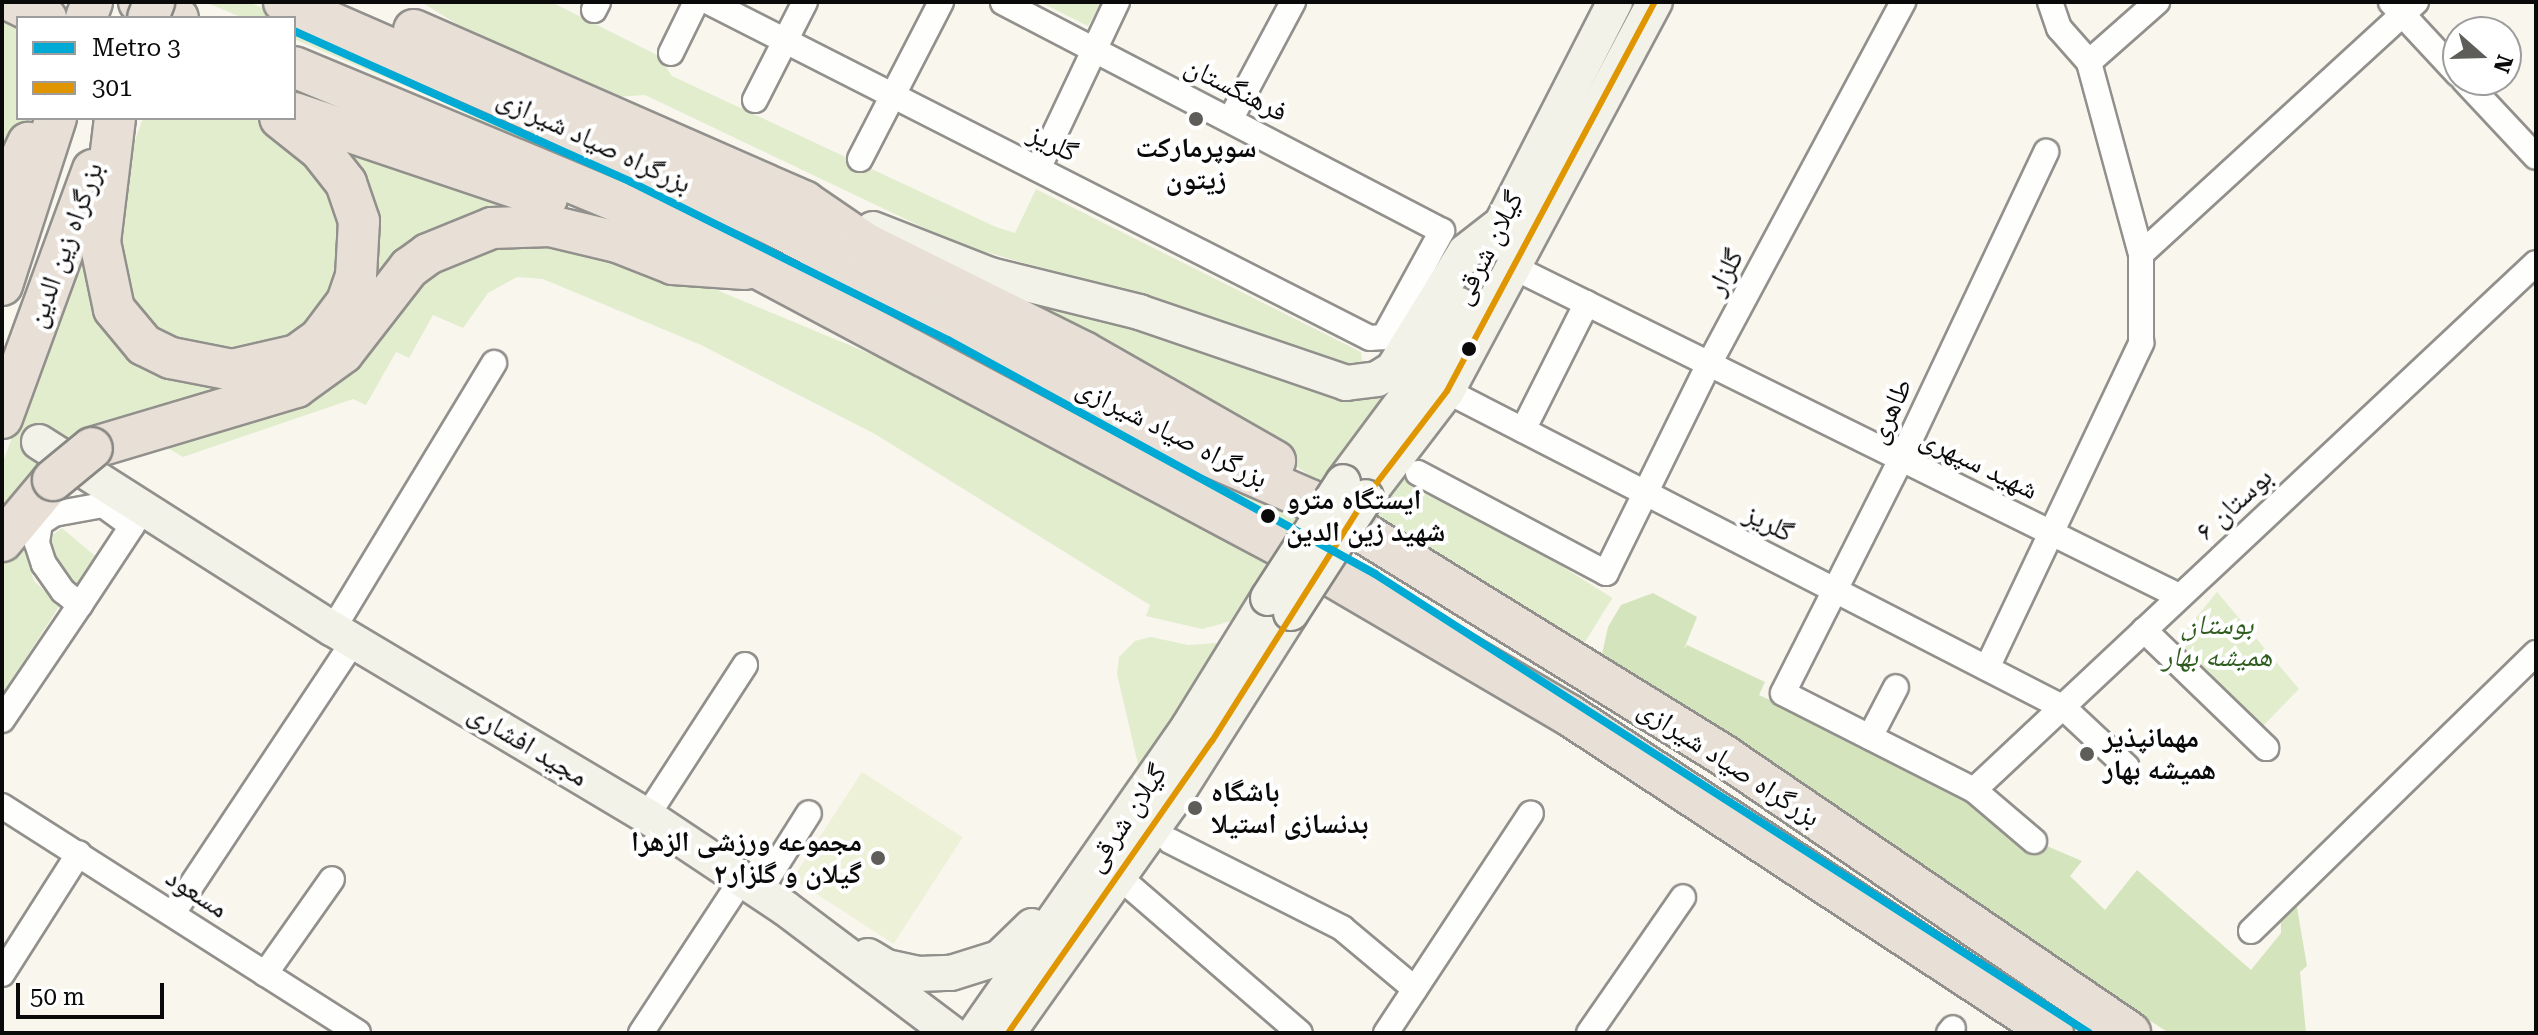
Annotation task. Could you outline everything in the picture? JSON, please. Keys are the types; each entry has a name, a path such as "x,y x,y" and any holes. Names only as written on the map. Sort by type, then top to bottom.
{"highway":[{"path":"13,2 42,16"},
{"path":"139,2 173,16"},
{"name":"بزرگراه صیاد شیرازی","path":"284,2 522,106 779,228 1211,457 1340,493 2130,1033"},
{"path":"344,2 503,66 805,202 865,243 1073,346 1289,470 1340,493"},
{"path":"404,2 503,66"},
{"path":"2,12 25,16"},
{"name":"بزرگراه صیاد شیرازی","path":"296,68 690,232 1339,578 1569,715 2053,1033"},
{"path":"296,114 755,269"},
{"path":"2,199 41,120"},
{"name":"بزرگراه زین الدین","path":"2,285 48,155 56,120"},
{"name":"بزرگراه زین الدین","path":"2,418 113,120"},
{"path":"114,120 100,242 114,309 144,345 181,361 232,370 297,355 320,338 347,302 356,276 359,221 346,183 320,150 282,120"},
{"path":"2,541 53,480 92,461 296,387 343,353 409,268 428,254 492,228 550,226 617,242 673,264 755,269"}],"main road":[{"name":"گیلان شرقی","path":"975,1033 1212,741 1340,493 1417,379 1615,2"},
{"name":"گیلان شرقی","path":"1340,493 1447,391 1517,269 1655,2"},
{"path":"1584,61 1616,77"},
{"path":"805,202 990,275 1139,312 1346,383 1377,379 1393,369 1465,252 1501,224"},
{"name":"مجید افشاری","path":"39,442 92,461 344,635 647,816 762,893 951,1033"},
{"name":"گیلان شرقی","path":"1017,1025 1106,871"},
{"path":"762,893 886,967 951,973 999,958 1106,871"}],"street":[{"path":"671,53 696,2"},
{"name":"گلریز","path":"709,2 1370,338"},
{"path":"755,100 805,2"},
{"path":"860,159 941,2"},
{"name":"فرهنگستان","path":"1003,2 1442,231 1384,337 1370,338"},
{"path":"1038,169 1117,2"},
{"path":"1230,120 1293,2"},
{"name":"گلزار","path":"1418,473 1606,573 1709,364 1903,2"},
{"path":"1987,668 2141,343 2141,254 2089,62 2059,28 2050,2"},
{"path":"2089,62 2157,2"},
{"path":"2141,254 2403,6 2442,54"},
{"path":"2479,96 2536,157"},
{"name":"طاهری","path":"1870,737 1783,693 1901,459 2046,152"},
{"name":"بوستان ۶","path":"1974,790 2536,263"},
{"name":"شهید سپهری","path":"1517,269 2179,596"},
{"path":"1523,430 1587,303"},
{"path":"173,913 344,635 494,363"},
{"name":"گلریز","path":"1447,391 2064,708 2127,767"},
{"path":"2,720 80,605 132,526 103,505 54,514 40,523 37,543 44,564 63,591 80,605"},
{"path":"2144,630 2266,748"},
{"path":"2251,931 2536,653"},
{"path":"647,816 745,665"},
{"path":"1896,687 1870,737 1974,790 2034,841"},
{"name":"مسعود","path":"2,806 358,1033"},
{"path":"641,1033 762,893 809,813"},
{"path":"1386,1033 1531,813"},
{"path":"1170,841 1342,928 1415,989"},
{"path":"2,974 79,853"},
{"path":"1106,871 1300,1033"},
{"path":"265,974 332,879"},
{"path":"1589,1033 1683,897"}],"green space":[{"path":"205,2 248,2 281,16 238,16"},
{"path":"421,2 551,2 657,55 672,76 996,227 1015,233 1036,189 1361,352 1363,367 1355,375 1133,294 958,244 645,95 615,97 486,42"},
{"path":"1040,2 1101,2 1088,26"},
{"path":"2,18 16,22 16,120 30,120 2,174"},
{"path":"296,23 651,184 1312,522 1301,538 665,210 434,98 296,40"},
{"path":"142,120 266,120 347,206 335,298 276,352 202,357 135,315 111,209"},
{"path":"301,124 570,213 666,254 573,224 486,219 407,263 331,356 300,377 242,399 199,404 92,444 28,493 2,531 2,465 97,205 89,249 92,279 116,334 153,372 186,384 254,382 302,362 339,330 357,304 369,248 368,223 352,177"},
{"path":"525,231 700,283 916,373 1285,565 1239,619 1202,629 1146,616 1150,605 875,434 701,345 543,279 517,277 488,293 463,328 433,315 409,358 396,352 366,405 353,399 183,457 146,435 406,282"},
{"path":"1473,252 1332,490 1274,452 926,259 1362,388"},
{"path":"1403,467 1612,598 1579,652 1369,521"},
{"path":"62,528 95,556 76,590 50,550 52,535"},
{"path":"21,538 34,581 60,605 2,695 2,556"},
{"name":"بوستان همیشه بهار","path":"2217,592 2299,689 2263,726 2174,645"},
{"path":"1653,593 1697,617 1684,649 1687,645 1765,682 1759,695 1975,801 2028,838 2082,861 2070,876 2105,910 2137,870 2251,970 2281,933 2281,916 2295,896 2307,966 2300,972 2306,1033 2169,1033 1600,663 1608,627 1621,605"},
{"path":"1151,637 1188,645 1217,643 1224,649 1084,849 1138,764 1117,674 1119,657 1135,641"},
{"name":"مجموعه ورزشی الزهرا گیلان و گلزار۲","path":"862,772 963,837 893,944 793,879"}],"metro line":[{"name":"3","path":"296,32 631,182 948,340 1375,574 2089,1033"}],"transit line":[{"name":"301","path":"1008,1033 1212,741 1366,497 1447,391 1655,2"}],"place":[{"name":"سوپرمارکت زیتون","path":"1196,119"},
{"name":"ایستگاه مترو شهید زین الدین","path":"1268,516"},
{"name":"مهمانپذیر همیشه بهار","path":"2087,754"},
{"name":"باشگاه بدنسازی استیلا","path":"1195,808"},
{"name":"مجموعه ورزشی الزهرا گیلان و گلزار۲","path":"878,858"}]}
